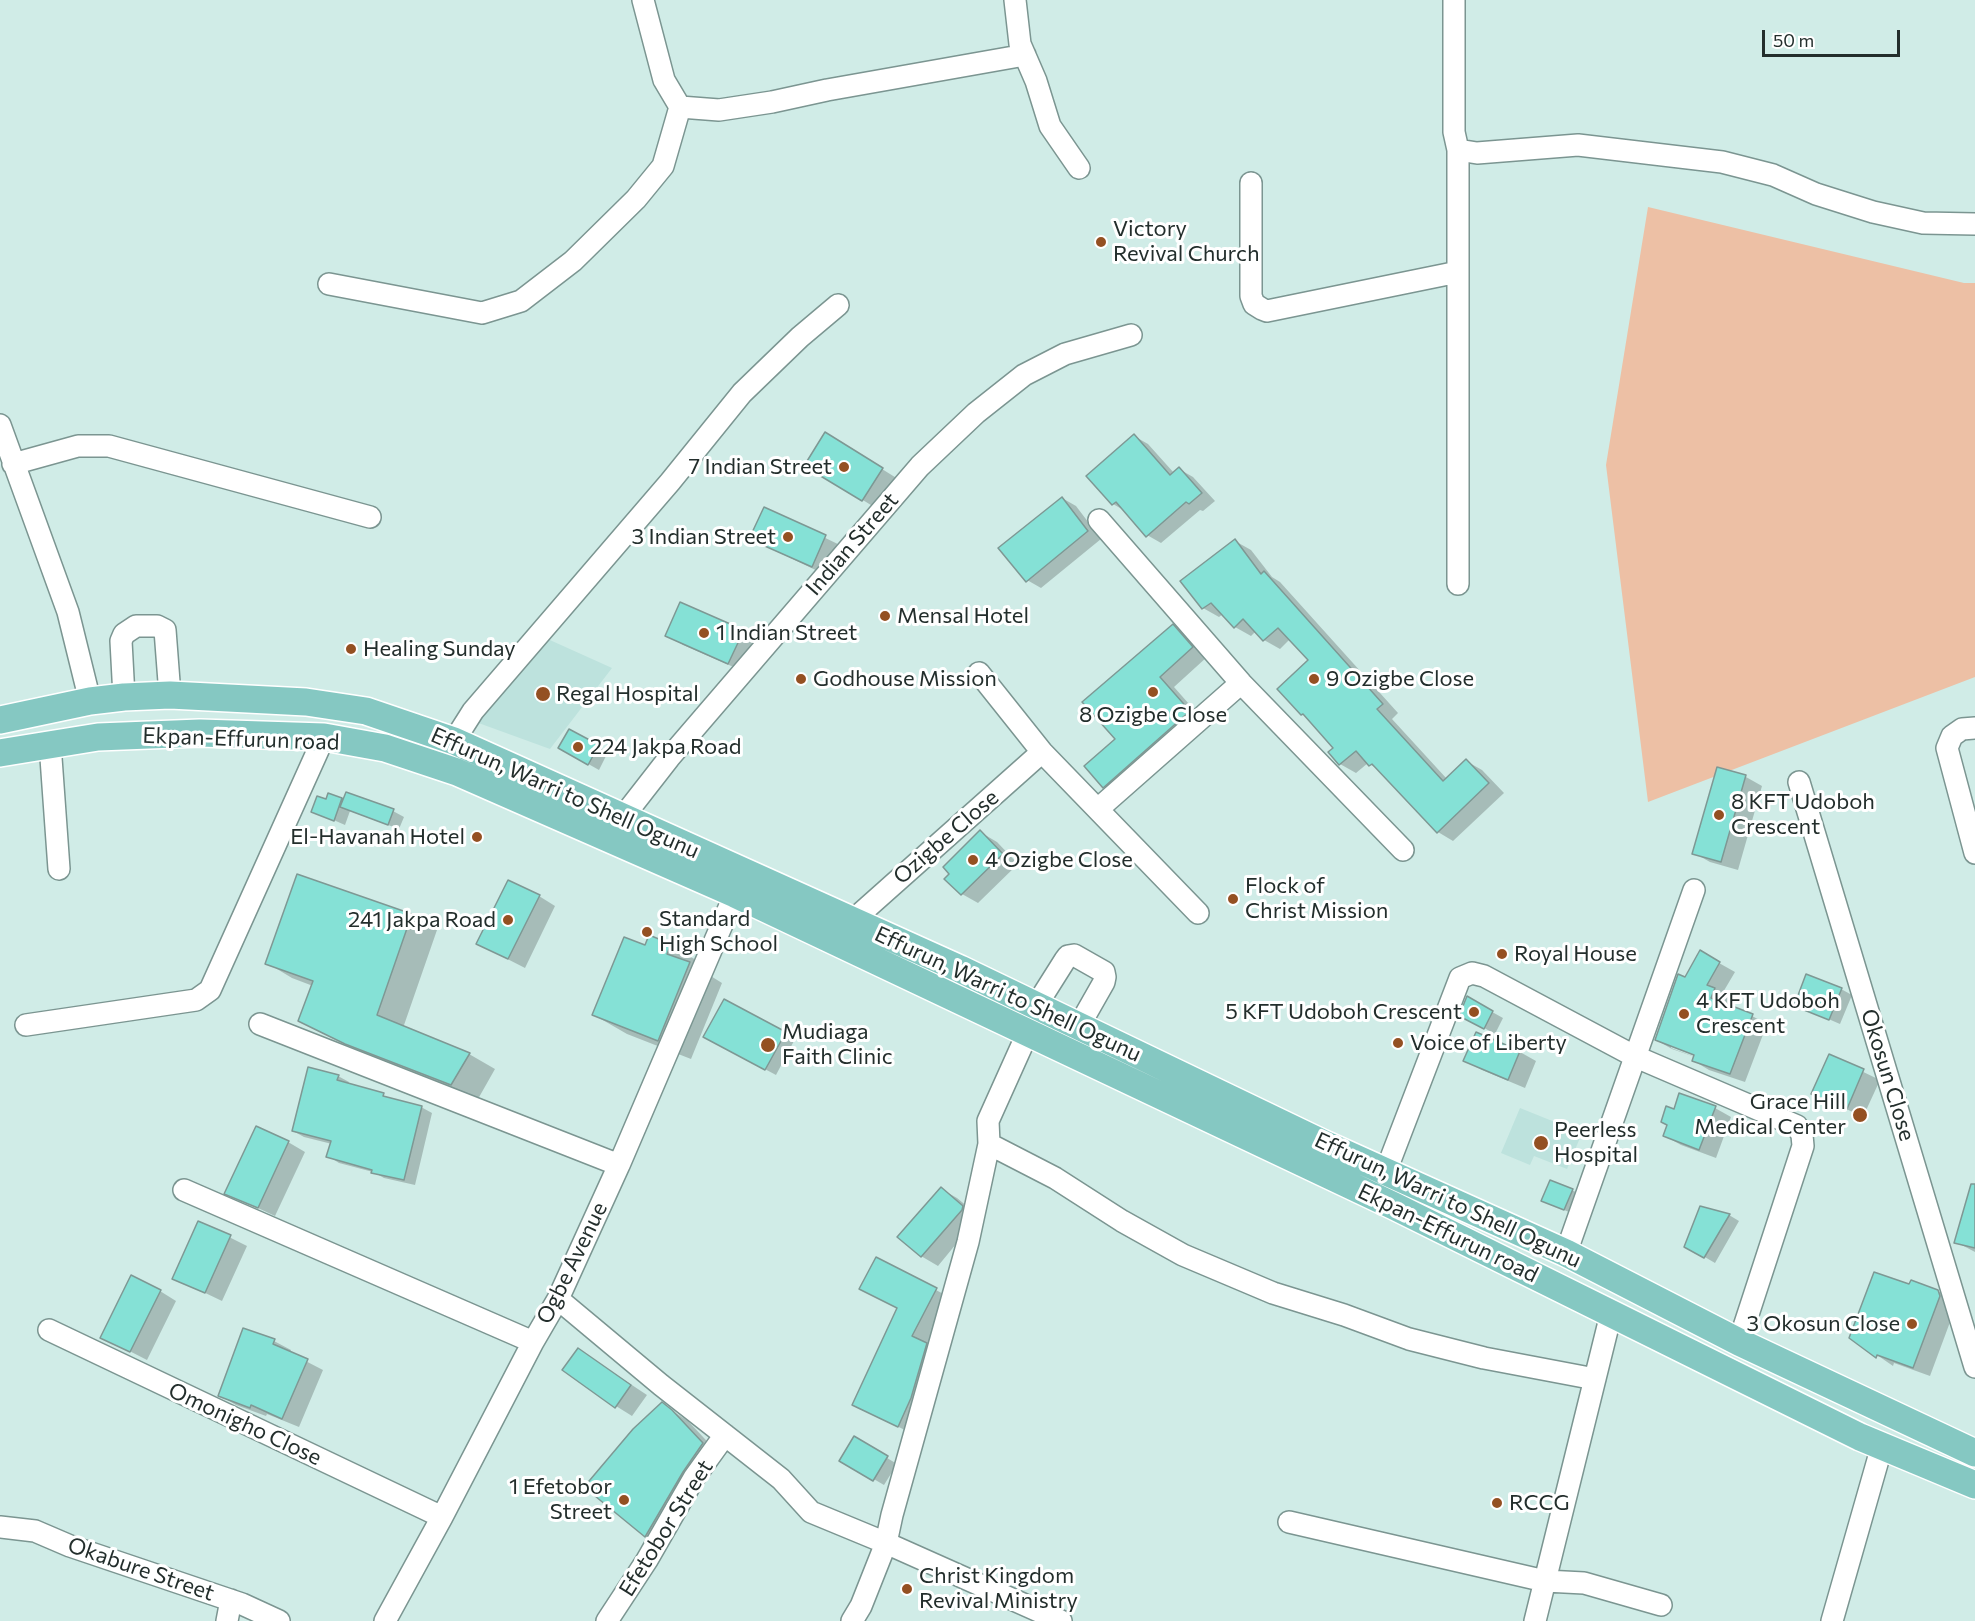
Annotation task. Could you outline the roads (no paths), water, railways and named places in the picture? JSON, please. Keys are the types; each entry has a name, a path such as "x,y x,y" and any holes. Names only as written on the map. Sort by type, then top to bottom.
{"main road":[{"name":"Effurun, Warri to Shell Ogunu","path":"0,720 90,701 170,695 306,702 366,711 454,741 960,969 1386,1171 1566,1253 1739,1342 1975,1453"},
{"name":"Ekpan-Effurun road","path":"0,753 98,737 200,734 324,736 385,748 458,772 735,894 1394,1206 1860,1437 1975,1485"}],"street":[{"path":"329,284 482,313 521,301 573,261 636,199 663,166 680,107 664,80 643,0"},
{"path":"1015,0 1020,44 1050,126 1079,168"},
{"path":"1454,0 1454,132 1458,150 1458,584"},
{"path":"680,107 719,110 1025,55"},
{"path":"1458,150 1477,153 1578,145 1712,160 1773,175 1816,195 1873,212 1923,223 1975,224"},
{"path":"1251,183 1251,296 1254,304 1262,309 1267,311 1458,272"},
{"path":"454,741 473,711 670,483 742,393 800,337 838,306"},
{"name":"Indian Street","path":"624,817 669,758 920,466 976,413 1024,375 1065,354 1131,334"},
{"path":"0,425 68,612 90,701"},
{"path":"13,464 78,446 109,446 370,517"},
{"path":"1099,520 1241,683 1403,850"},
{"path":"124,697 120,641 124,633 136,626 157,626 165,630 170,695"},
{"path":"979,673 1042,752 1198,913"},
{"path":"1098,809 1241,683"},
{"path":"1975,728 1962,729 1952,736 1947,748 1975,854"},
{"path":"27,1024 196,1000 210,990 324,736"},
{"path":"50,744 59,869"},
{"name":"Ozigbe Close","path":"851,921 1042,752"},
{"name":"Okosun Close","path":"1798,782 1975,1367"},
{"path":"1566,1253 1694,890"},
{"name":"Ogbe Avenue","path":"385,1621 442,1517 532,1342 558,1299 619,1165 735,894"},
{"path":"1036,1006 1065,960 1068,956 1074,955 1104,972 1105,976 1104,982 1079,1026"},
{"path":"1386,1171 1460,978 1472,973 1484,976 1634,1056 1797,1126 1802,1135 1803,1146 1739,1342"},
{"path":"260,1024 619,1165"},
{"path":"852,1621 861,1606 886,1543 891,1515 968,1242 989,1144 988,1121 1028,1032"},
{"path":"989,1144 1055,1178 1122,1221 1183,1255 1273,1293 1410,1339 1484,1358 1595,1379"},
{"path":"184,1190 532,1342"},
{"path":"558,1299 781,1479 811,1512 886,1543 1052,1619"},
{"path":"1535,1621 1611,1314"},
{"name":"Omonigho Close","path":"49,1330 442,1517"},
{"name":"Efetobor Street","path":"607,1621 647,1560 694,1478 726,1435"},
{"path":"1832,1621 1882,1446"},
{"path":"1289,1522 1545,1581 1584,1583 1661,1605"},
{"name":"Okabure Street","path":"0,1527 35,1531 70,1546 231,1600 279,1621"},
{"path":"227,1621 231,1600"}],"place":[{"name":"Victory Revival Church","path":"1101,242"},
{"name":"7 Indian Street","path":"844,467"},
{"name":"3 Indian Street","path":"788,537"},
{"name":"Mensal Hotel","path":"885,616"},
{"name":"1 Indian Street","path":"704,633"},
{"name":"Healing Sunday","path":"351,649"},
{"name":"Godhouse Mission","path":"801,679"},
{"name":"9 Ozigbe Close","path":"1314,679"},
{"name":"8 Ozigbe Close","path":"1153,692"},
{"name":"Regal Hospital","path":"543,694"},
{"name":"224 Jakpa Road","path":"578,747"},
{"name":"8 KFT Udoboh Crescent","path":"1719,815"},
{"name":"El-Havanah Hotel","path":"477,837"},
{"name":"4 Ozigbe Close","path":"973,860"},
{"name":"Flock of Christ Mission","path":"1233,899"},
{"name":"241 Jakpa Road","path":"508,920"},
{"name":"Standard High School","path":"647,932"},
{"name":"Royal House","path":"1502,954"},
{"name":"5 KFT Udoboh Crescent","path":"1474,1012"},
{"name":"4 KFT Udoboh Crescent","path":"1684,1014"},
{"name":"Voice of Liberty","path":"1398,1043"},
{"name":"Mudiaga Faith Clinic","path":"768,1045"},
{"name":"Grace Hill Medical Center","path":"1860,1115"},
{"name":"Peerless Hospital","path":"1541,1143"},
{"name":"3 Okosun Close","path":"1912,1324"},
{"name":"1 Efetobor Street","path":"624,1500"},
{"name":"RCCG","path":"1497,1503"},
{"name":"Christ Kingdom Revival Ministry","path":"907,1589"}]}
